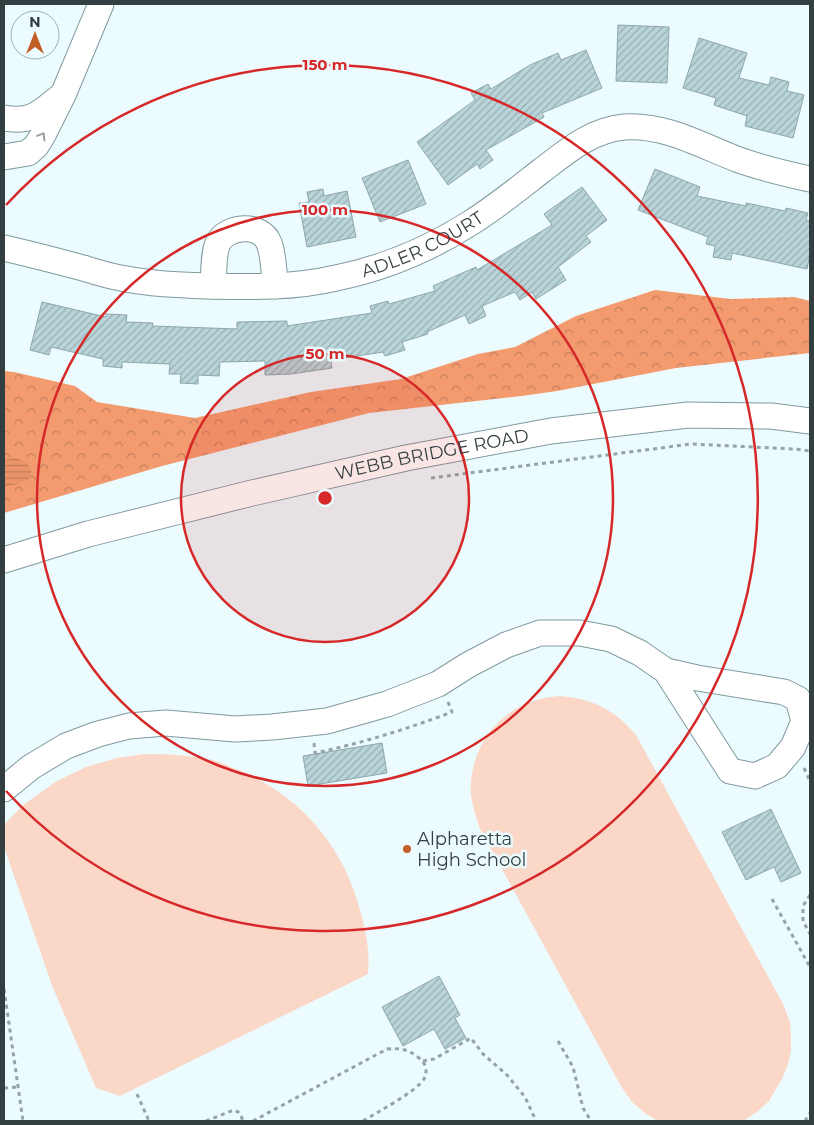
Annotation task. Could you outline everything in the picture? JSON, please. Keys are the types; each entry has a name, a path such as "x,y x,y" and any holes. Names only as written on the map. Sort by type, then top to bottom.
{"street":[{"path":"4,158 28,153 36,146 43,135 63,95 101,4"},
{"path":"4,118 26,120 63,95"},
{"name":"ADLER COURT","path":"4,248 120,278 156,284 275,286 335,279 398,261 421,250 494,208 579,143 596,134 610,130 635,127 662,130 768,169 810,179"},
{"path":"213,286 217,245 222,236 231,231 248,229 258,231 265,236 269,243 275,286"},
{"name":"WEBB BRIDGE ROAD","path":"4,560 88,534 252,493 406,458 551,431 688,415 771,416 810,421"},
{"path":"4,789 31,767 66,746 98,734 129,726 166,723 235,729 327,721 387,704 438,684 468,665 506,645 540,633 580,633 611,639 640,653 666,671 784,692 798,699 804,721 793,747 777,766 755,776 730,771 666,671"}],"path":[{"path":"424,479 691,444 810,450"},
{"path":"313,736 315,753 374,739 452,712 445,696"},
{"path":"810,766 804,768 810,781"},
{"path":"810,895 803,906 803,921 810,934"},
{"path":"772,899 810,967"},
{"path":"4,992 23,1121"},
{"path":"423,1061 434,1059 471,1038 483,1054 507,1075 525,1097 536,1121"},
{"path":"558,1041 573,1067 584,1108 591,1121"},
{"path":"253,1121 386,1049 401,1048 423,1061 427,1071 424,1079 416,1088 363,1121"},
{"path":"4,1088 17,1087"},
{"path":"137,1094 149,1121"},
{"path":"206,1121 234,1110 240,1113 243,1121"},
{"path":"805,1121 810,1113"}],"green space":[{"path":"655,290 731,299 794,297 810,301 810,353 676,368 522,396 369,413 162,466 4,513 4,371 75,386 97,402 195,418 311,392 401,379 478,354 515,347 576,316"}],"shaded area":[{"path":"4,460 24,461 30,468 31,473 28,479 4,487"},
{"path":"560,696 583,700 602,707 620,719 636,735 783,1004 790,1022 791,1051 788,1064 769,1101 743,1121 658,1121 633,1103 622,1088 480,829 474,811 471,781 474,763 480,747 499,721 512,711 543,699"},
{"path":"144,754 187,756 217,762 256,778 297,806 329,842 342,863 352,886 366,933 368,974 120,1096 96,1088 53,988 4,847 4,825 23,805 57,781 86,767 117,758"}],"building":[{"path":"618,25 669,27 667,83 616,81"},
{"path":"699,38 747,53 739,78 769,85 771,77 789,82 787,91 804,95 793,138 745,126 747,116 714,105 716,98 683,88"},
{"path":"586,50 602,88 542,113 544,117 486,150 493,160 480,169 477,164 448,185 417,142 475,100 471,93 488,84 491,89 530,65 558,53 561,60"},
{"path":"408,160 426,204 380,222 362,178"},
{"path":"655,169 700,187 697,196 746,206 746,203 785,211 786,208 808,213 806,220 810,221 810,254 807,269 732,253 731,260 713,257 715,246 706,244 708,237 638,210"},
{"path":"582,187 607,220 586,236 591,242 558,267 566,280 536,299 532,292 520,300 515,292 482,306 486,316 469,324 465,315 427,332 428,334 402,342 405,350 385,356 383,352 331,360 332,368 291,374 265,375 265,361 220,362 219,376 198,375 198,384 180,383 181,374 169,374 170,364 122,362 122,368 103,366 103,359 51,347 49,355 30,350 42,302 106,317 106,314 127,315 126,322 153,323 152,326 237,329 237,322 287,321 287,326 372,313 370,306 388,301 389,304 435,291 433,286 476,267 477,270 552,225 544,214"},
{"path":"323,189 324,196 347,191 356,237 307,247 299,203 309,202 307,192"},
{"path":"382,743 387,773 308,786 303,756"},
{"path":"771,809 801,873 781,882 774,867 746,880 722,832"},
{"path":"439,976 460,1015 455,1018 466,1038 445,1049 434,1029 403,1046 382,1007"}],"place":[{"name":"Alpharetta High School","path":"407,849"}]}
